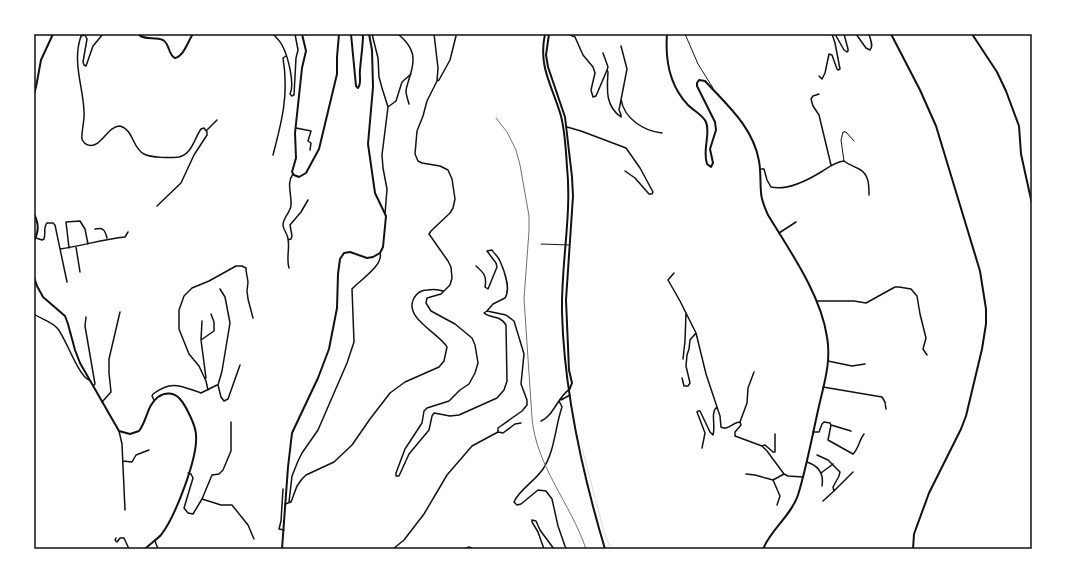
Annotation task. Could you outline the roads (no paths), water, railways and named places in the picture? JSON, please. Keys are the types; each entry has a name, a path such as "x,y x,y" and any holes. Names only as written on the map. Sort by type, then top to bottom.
{"street":[{"path":"34,94 41,60 53,34"},
{"path":"103,34 92,46 86,66 83,62 87,39 86,35 81,36 78,48 77,65 84,112 82,137 85,143 89,146 94,145 100,141 112,128 120,126 127,129 138,149 145,155 179,157 189,152 201,129 204,128 207,130"},
{"path":"138,34 143,38 158,38 163,40 168,46 172,57 175,58 179,58 193,34"},
{"path":"274,34 283,46 286,56 292,88 290,94 292,96 294,95 296,58 298,50 295,34"},
{"path":"289,268 287,256 288,240 283,224 285,217 291,209 292,199 290,182 297,152 296,128 302,68 306,51 302,34"},
{"path":"293,174 299,177 304,175 319,149 337,74 339,34"},
{"path":"351,34 356,86 358,88 360,85 363,34"},
{"path":"289,503 292,476 298,462 318,430 348,363 354,342 352,289 377,265 381,257 380,253 384,244 387,189 382,155 388,107 379,77 378,58 370,34"},
{"path":"370,34 373,88 368,144 375,193 385,214"},
{"path":"398,34 406,40 412,49 413,59 406,91 409,104"},
{"path":"434,34 438,68 437,81"},
{"path":"545,34 543,61 561,117 569,194 562,311 566,370 587,483 605,549"},
{"path":"541,421 546,418 564,393 570,389 572,383 569,370 566,311 573,196 565,116 548,67 546,55 549,34"},
{"path":"568,34 575,37 583,55 594,68 595,73 591,90 593,97 596,96 607,70"},
{"path":"667,34 666,53 670,74 685,101 705,120 708,130 705,152 707,162 711,166 713,163 710,149 716,130 715,122 698,89 697,83 700,80 704,80 739,118 747,130 756,148 761,169 761,192 768,215 806,280 816,301 826,329 828,361 803,477 795,503 771,534 763,549"},
{"path":"819,76 821,79 824,75 828,63 828,55 830,54 837,69 840,69 832,34"},
{"path":"835,34 844,50 847,52 848,49 844,34"},
{"path":"856,34 866,48 870,50 872,45 868,34"},
{"path":"891,34 920,90 936,126 980,271 986,309 986,324 983,345 966,416 929,493 914,534 913,549"},
{"path":"972,34 995,67 1019,126 1021,154 1032,204"},
{"path":"456,36 450,60 427,101 417,131 415,154 418,161 422,163 437,165 445,168 450,174 454,187 455,199 453,208 429,234 432,240 440,248 451,267 451,283 439,295 430,296 427,298 427,305 431,311 455,324 472,338 478,360 472,381 452,398 424,411 422,423 405,449 396,476 399,476 409,454 429,430 434,413 450,416 459,415 497,398 503,392 507,377 506,326 500,318 485,314 484,311 487,311 493,304 502,301 506,297 508,290 507,285 500,262 492,250 487,251 497,266 488,289 486,288 487,278 476,266"},
{"path":"603,53 608,67 608,98 612,109 620,117 621,115 619,110 627,69 621,46"},
{"path":"273,155 285,106 283,58 286,56"},
{"path":"388,107 396,101 402,82 411,73"},
{"path":"819,94 813,96 811,99 818,113 831,165"},
{"path":"621,97 622,106 633,122 652,132 662,133"},
{"path":"157,206 182,183 194,155 207,135 207,130 217,120"},
{"path":"567,127 626,148 640,168 653,192 652,194 649,194 635,178 625,171"},
{"path":"296,128 311,131 308,141 311,143 310,150"},
{"path":"761,169 764,170 771,187 782,188 791,186 812,177 838,161 844,161 864,172 868,180 869,196"},
{"path":"288,240 291,239 292,236 290,225 301,212 308,200"},
{"path":"34,214 38,226 38,233 34,241"},
{"path":"69,248 66,222 80,221 85,229 88,244"},
{"path":"36,238 42,240 44,239 45,225 49,222 53,223 56,229 67,282"},
{"path":"779,233 796,222"},
{"path":"95,229 103,229 107,238"},
{"path":"60,249 76,247 107,238 125,236 128,232"},
{"path":"76,247 80,272"},
{"path":"282,549 292,433 316,383 329,350 337,308 340,259 344,253 350,252 367,258 373,257 380,253"},
{"path":"206,381 200,366 189,354 179,329 179,310 184,296 192,288 210,281 236,266 242,266 246,268 248,299 253,318"},
{"path":"674,273 668,280 696,333 706,374 720,416 720,426 722,428 728,428 737,422 740,422"},
{"path":"34,277 43,297 61,312 67,320 75,350 89,380 119,431 122,444 125,510"},
{"path":"816,301 854,301 866,303 895,287 899,286 911,289 917,296 926,338 923,349 927,355"},
{"path":"220,289 226,297 230,325 221,377 218,385 223,400 226,400 230,393 240,365"},
{"path":"285,504 292,500 297,486 306,475 334,462 352,445 390,393 405,382 438,367 444,361 447,347 421,323 415,315 412,306 414,298 420,292 434,289 443,290"},
{"path":"487,311 506,315 514,321 524,354 522,384 527,400 527,406 498,428 498,432"},
{"path":"102,402 111,392 108,373 109,360 120,312"},
{"path":"683,359 686,313"},
{"path":"34,314 58,328 79,368 86,379 89,380"},
{"path":"201,340 214,330 214,322 211,318 211,314"},
{"path":"86,317 86,334 95,384 93,386"},
{"path":"202,321 201,340 208,390"},
{"path":"682,378 684,386 688,386 690,383 686,366 687,355 690,349 690,340 696,333"},
{"path":"828,361 852,366 865,364"},
{"path":"754,372 748,388 746,403 740,422 741,425 735,432 735,436 762,446 765,445 775,452 775,434"},
{"path":"154,400 152,396 153,394 168,387 182,386 201,393 218,385"},
{"path":"823,387 882,397 885,402 886,409"},
{"path":"119,431 130,434 139,431 154,400 163,394 172,393 182,402 196,432 188,473 173,515 160,535 145,549"},
{"path":"559,401 570,394"},
{"path":"559,401 562,407 548,461 539,475 521,492 514,502 517,505 521,504 538,490 546,491 552,499 558,526 566,549"},
{"path":"702,448 705,432 697,412 700,411 710,432 713,435 715,424 713,412 717,407"},
{"path":"188,473 194,478 184,508 186,512 194,514 212,475 219,474 223,470 231,451 231,422"},
{"path":"813,432 819,432 824,422 851,431"},
{"path":"392,549 404,540 424,514 447,475 470,447 498,432 503,433 515,424 521,423"},
{"path":"831,425 828,440 853,454 857,450 861,437 864,434"},
{"path":"762,446 784,474 788,476 803,477"},
{"path":"123,461 132,462 136,455 149,450"},
{"path":"817,455 828,460 840,472 833,487 834,491"},
{"path":"807,462 818,468 823,480 822,486"},
{"path":"821,473 833,464"},
{"path":"823,501 843,484 853,472"},
{"path":"746,474 773,480 784,474"},
{"path":"773,480 780,496 777,505"},
{"path":"283,489 279,529 284,530"},
{"path":"202,499 221,505 232,505 248,525 254,539"},
{"path":"544,549 532,520 536,521 540,530 554,549"},
{"path":"116,538 115,540 117,542 120,538 124,538 129,549"},
{"path":"155,540 158,549"},
{"path":"464,549 469,547 473,549"},
{"path":"1007,549 1012,549"}],"lane":[{"path":"685,34 698,64 713,90"},
{"path":"844,161 842,140 843,132 846,132 854,141"},
{"path":"541,244 569,245"}],"waterway":[{"path":"582,448 604,532 611,549"}],"railway":[{"path":"496,118 507,132 516,150 529,216 524,299 532,418 535,436 547,469 580,532 586,549"}]}
